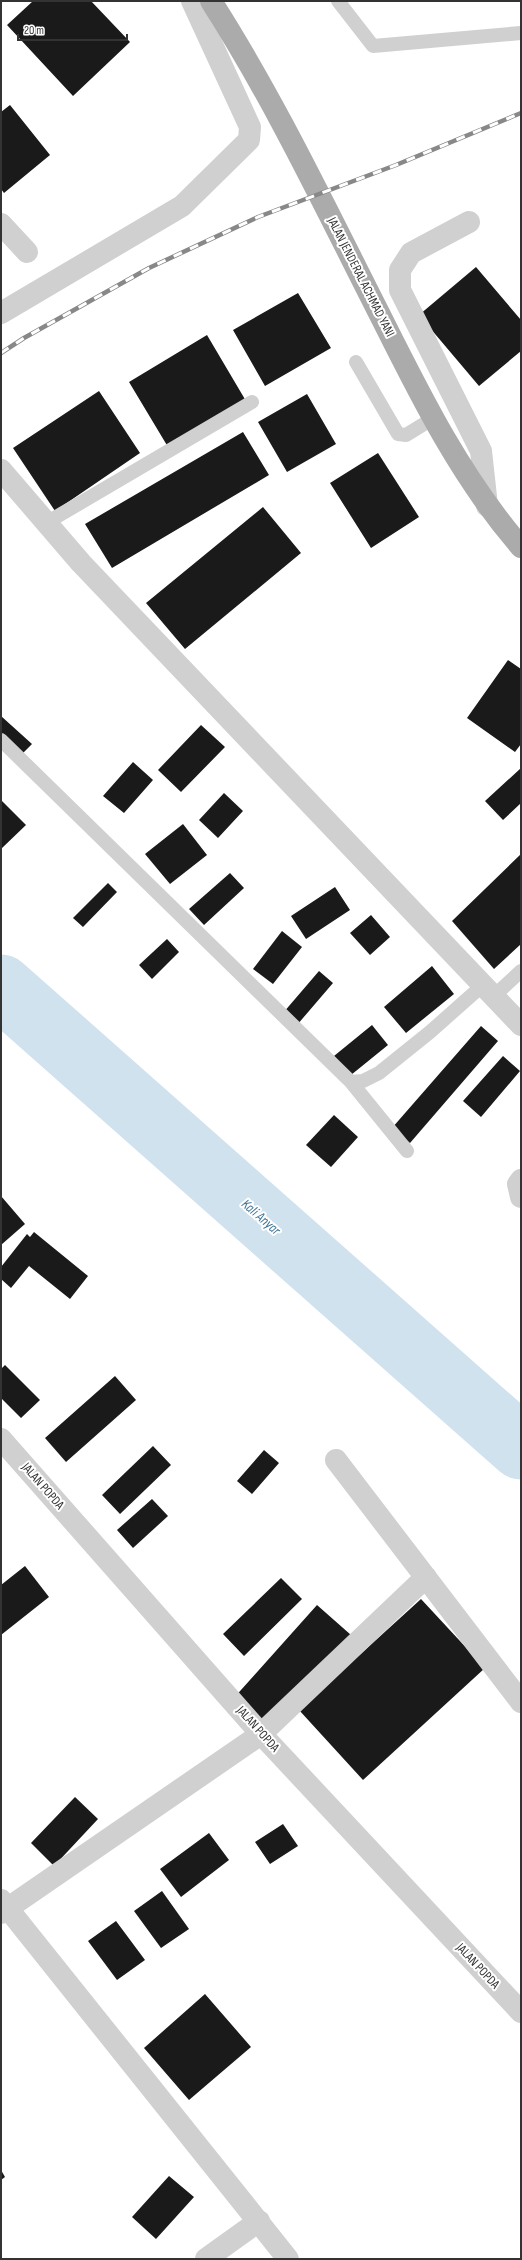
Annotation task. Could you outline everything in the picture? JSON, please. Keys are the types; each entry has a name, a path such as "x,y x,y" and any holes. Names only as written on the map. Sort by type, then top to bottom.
{"main road":[{"name":"JALAN JENDERAL ACHMAD YANI","path":"211,1 247,56 432,419 487,506 521,547"}],"street":[{"path":"1,313 182,206 249,140 250,127 192,1"},
{"path":"469,222 411,252 400,270 400,290 481,451 487,506"},
{"path":"1,224 27,252"},
{"path":"1,470 46,523 150,637 521,1026"},
{"path":"521,1180 518,1184 521,1197"},
{"name":"JALAN POPDA","path":"1,1439 261,1734 521,2012"},
{"path":"336,1460 521,1702"},
{"path":"288,2259 259,2221 3,1907 261,1734 426,1577"},
{"path":"206,2259 259,2221"}],"lane":[{"path":"345,3 372,46 521,33"},
{"path":"356,362 398,434 406,435 432,419"},
{"path":"46,523 252,402"},
{"path":"1,740 351,1082 407,1151"},
{"path":"351,1082 363,1081 379,1073 430,1032 488,991 521,971"}],"building":[{"path":"33,1 91,1 130,42 73,96 7,25"},
{"path":"10,105 50,155 4,193 1,189 1,112"},
{"path":"476,267 521,320 521,351 479,386 419,315"},
{"path":"298,293 331,348 265,386 233,330"},
{"path":"207,335 246,401 168,447 129,382"},
{"path":"99,391 140,453 55,511 13,448"},
{"path":"307,394 336,444 287,472 258,422"},
{"path":"243,432 269,475 112,568 85,524"},
{"path":"378,453 419,517 371,548 330,483"},
{"path":"263,507 301,553 185,649 146,603"},
{"path":"508,660 521,669 521,744 515,752 467,718"},
{"path":"1,716 32,744 22,754 1,736"},
{"path":"201,725 225,747 181,792 158,770"},
{"path":"133,762 153,780 124,813 103,796"},
{"path":"521,768 521,803 503,820 485,801"},
{"path":"224,793 243,811 218,838 199,820"},
{"path":"1,800 26,825 1,849"},
{"path":"183,824 207,855 170,884 145,854"},
{"path":"521,854 521,944 494,969 452,921"},
{"path":"230,873 244,888 204,925 189,909"},
{"path":"108,883 117,892 83,927 73,918"},
{"path":"335,887 350,910 306,939 291,916"},
{"path":"371,915 390,937 370,955 350,933"},
{"path":"282,931 302,947 273,984 253,969"},
{"path":"167,939 179,952 152,979 139,965"},
{"path":"432,966 454,994 406,1033 384,1007"},
{"path":"319,971 333,983 297,1025 283,1013"},
{"path":"372,1025 388,1045 351,1075 334,1056"},
{"path":"481,1026 498,1041 410,1143 392,1128"},
{"path":"503,1056 520,1071 481,1117 463,1101"},
{"path":"334,1115 358,1137 331,1167 306,1145"},
{"path":"1,1196 25,1224 1,1245"},
{"path":"34,1232 88,1276 70,1299 29,1266 11,1288 1,1279 1,1267 27,1234 30,1237"},
{"path":"5,1365 40,1400 21,1418 1,1398 1,1369"},
{"path":"115,1376 136,1400 66,1462 45,1438"},
{"path":"153,1446 171,1465 120,1514 102,1495"},
{"path":"264,1450 279,1463 252,1494 237,1481"},
{"path":"152,1499 168,1516 133,1548 117,1530"},
{"path":"25,1566 49,1597 1,1635 1,1585"},
{"path":"281,1578 302,1599 244,1656 223,1634"},
{"path":"421,1599 485,1668 363,1780 299,1710"},
{"path":"317,1605 351,1635 265,1730 232,1700"},
{"path":"75,1797 98,1819 54,1866 31,1843"},
{"path":"283,1824 298,1846 270,1864 255,1842"},
{"path":"209,1833 229,1860 181,1897 160,1869"},
{"path":"162,1891 189,1929 161,1948 134,1911"},
{"path":"116,1921 145,1960 117,1980 88,1941"},
{"path":"205,1994 251,2047 189,2100 144,2048"},
{"path":"1,2170 5,2177 1,2180"},
{"path":"169,2176 194,2197 156,2239 132,2217"}],"waterway":[{"name":"Kali Anyar","path":"1,987 521,1447"}],"railway":[{"path":"1,353 24,338 149,268 258,217 396,165 521,113"}]}
